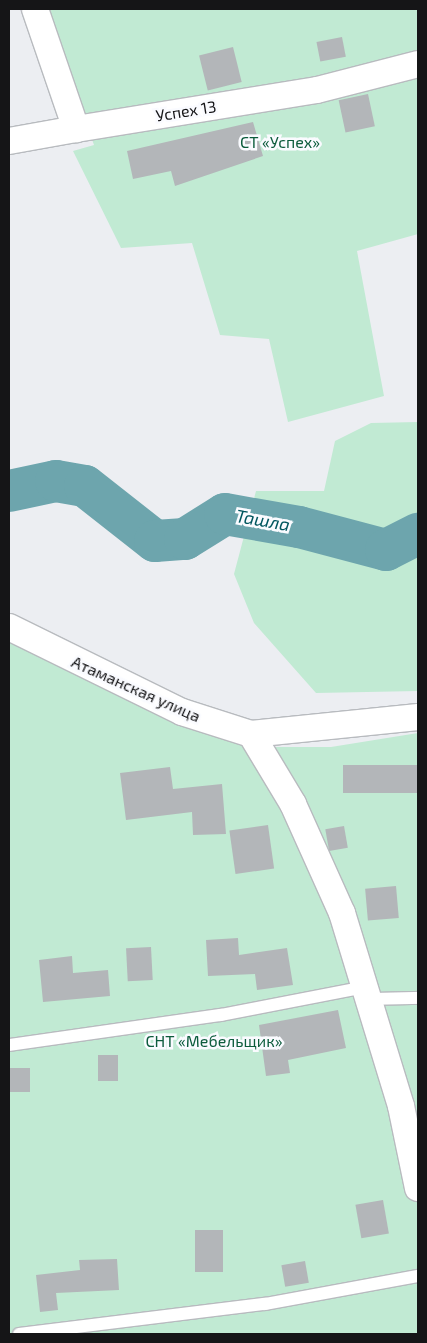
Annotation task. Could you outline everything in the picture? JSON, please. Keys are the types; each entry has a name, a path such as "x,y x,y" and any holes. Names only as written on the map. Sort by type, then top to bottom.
{"street":[{"path":"34,9 76,129"},
{"name":"Успех 13","path":"9,141 317,90 418,64"},
{"name":"Атаманская улица","path":"9,627 182,712 251,734 418,717"},
{"path":"251,734 297,813 342,913 402,1106 418,1188"}],"lane":[{"path":"9,1045 221,1016 367,993 418,998"},
{"path":"19,1334 265,1304 418,1276"}],"green space":[{"name":"СТ «Успех»","path":"46,9 418,9 418,234 357,251 384,396 288,422 269,339 220,335 192,243 121,248 73,151 94,145"},
{"path":"418,422 418,691 316,693 254,623 234,574 256,491 324,491 335,441 371,423"},
{"name":"СНТ «Мебельщик»","path":"9,642 197,731 249,747 331,747 418,733 418,1334 9,1334"}],"building":[{"path":"342,37 346,57 320,62 316,42"},
{"path":"233,47 242,82 208,90 199,55"},
{"path":"368,94 375,126 346,133 339,100"},
{"path":"253,122 263,156 175,186 171,171 133,179 127,151"},
{"path":"343,765 418,765 418,793 343,793"},
{"path":"170,767 173,789 222,784 226,834 193,835 192,812 126,820 120,773"},
{"path":"268,825 274,869 236,874 229,830"},
{"path":"344,826 348,848 329,851 325,829"},
{"path":"396,886 399,918 368,921 365,889"},
{"path":"238,938 239,955 287,948 293,985 257,990 255,974 208,976 206,940"},
{"path":"151,947 153,980 128,981 126,948"},
{"path":"72,956 73,973 108,970 110,996 43,1002 39,960"},
{"path":"338,1010 346,1048 288,1060 290,1073 266,1076 259,1025"},
{"path":"98,1055 118,1055 118,1081 98,1081"},
{"path":"9,1068 30,1068 30,1092 9,1092"},
{"path":"383,1200 389,1233 361,1238 355,1205"},
{"path":"195,1230 223,1230 223,1272 195,1272"},
{"path":"117,1259 119,1290 56,1293 58,1310 40,1312 36,1275 80,1270 79,1260"},
{"path":"305,1261 309,1283 285,1287 281,1265"}],"waterway":[{"name":"Ташла","path":"9,491 56,481 85,486 155,541 185,539 225,514 299,527 386,550 418,534"}]}
